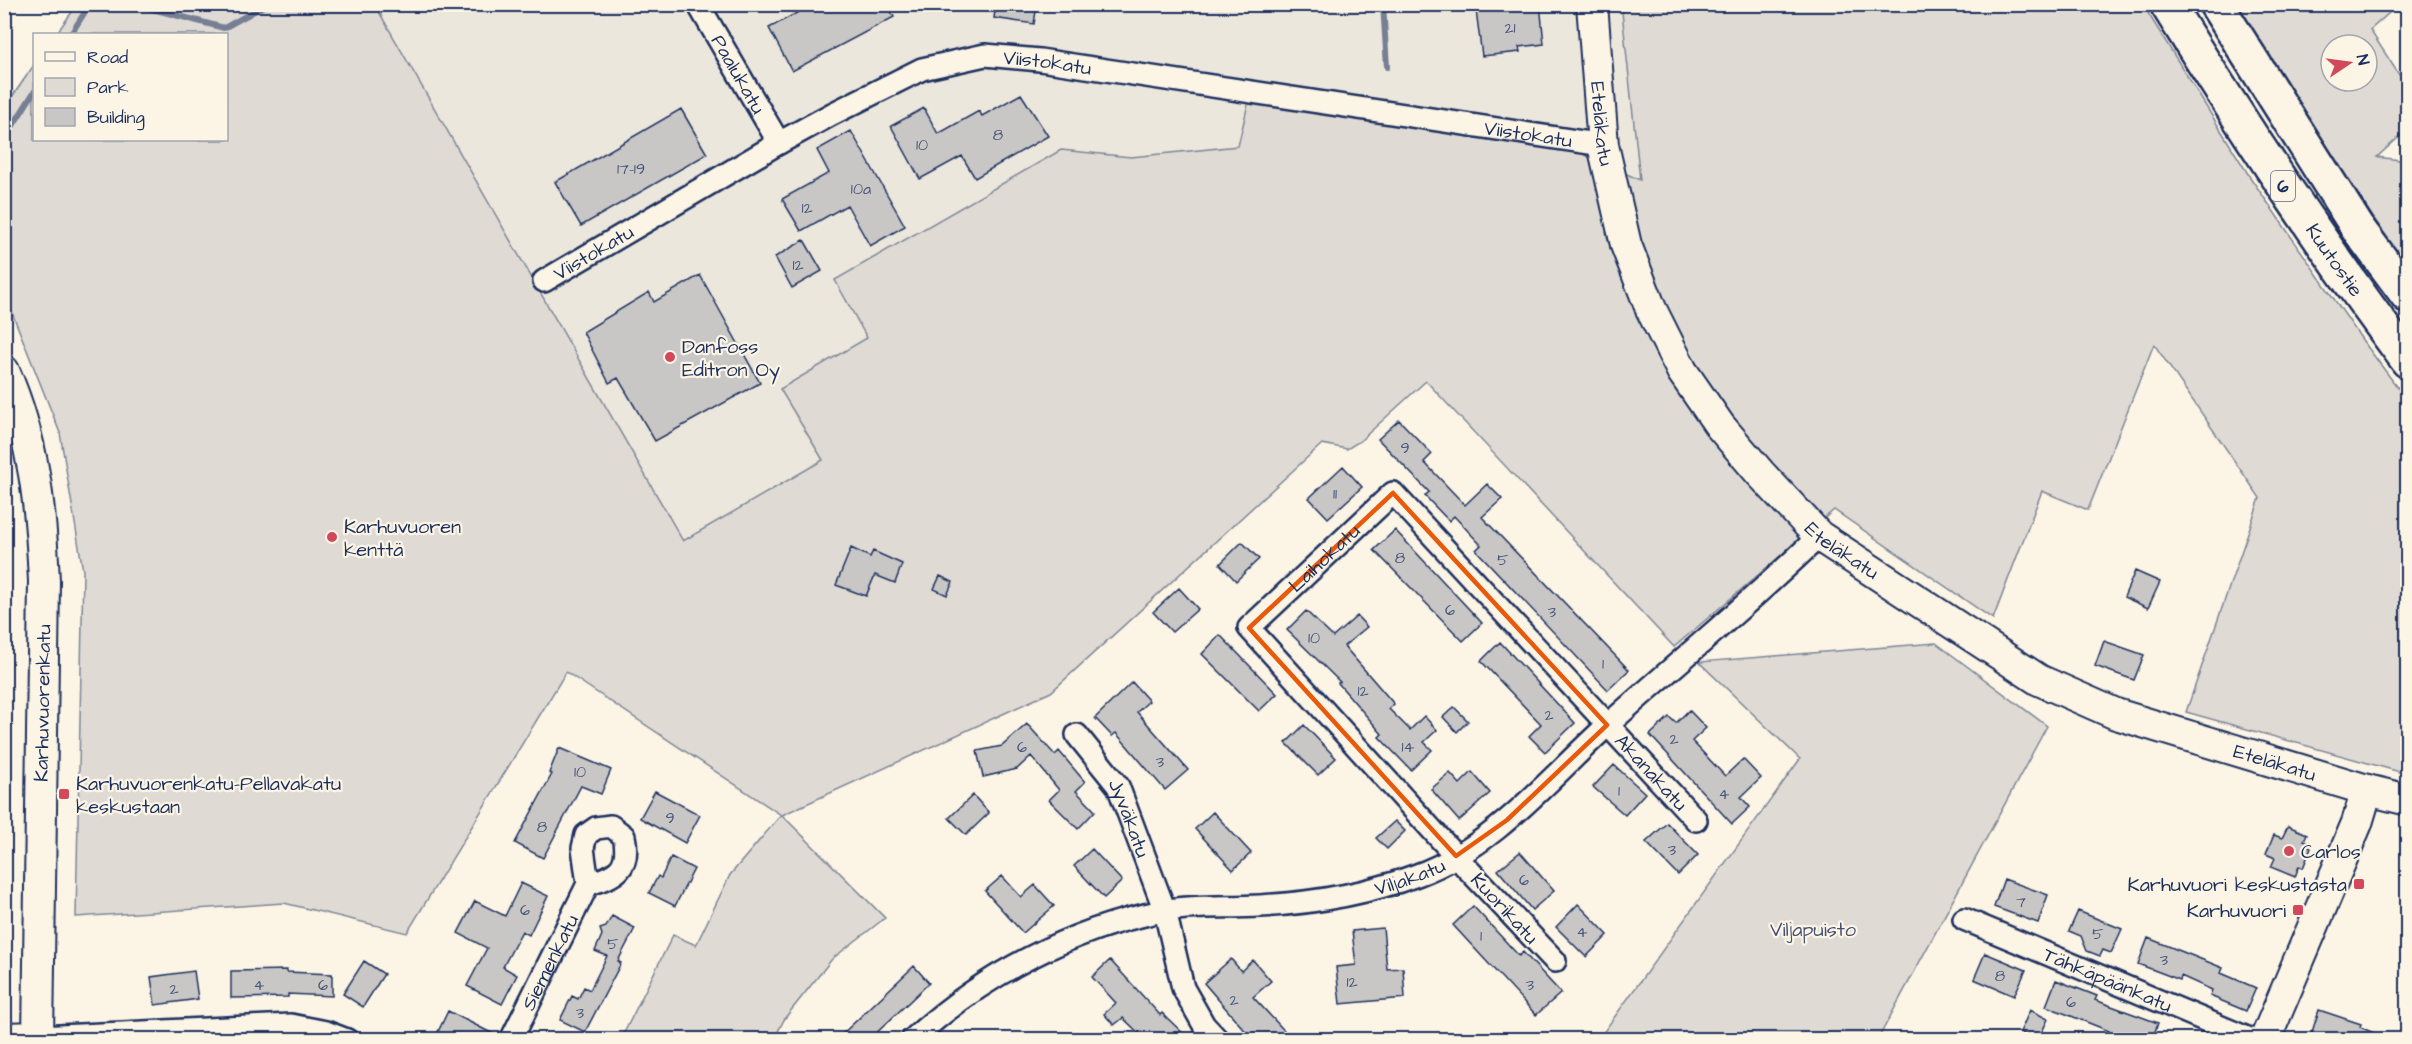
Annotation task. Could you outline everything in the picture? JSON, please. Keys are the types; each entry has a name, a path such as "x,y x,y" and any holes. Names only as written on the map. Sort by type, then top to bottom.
{"highway":[{"name":"Kuutostie","path":"2167,4 2240,122 2326,250 2408,361"},
{"name":"Kuutostie","path":"2216,4 2359,230 2408,296"}],"main road":[{"name":"Eteläkatu","path":"1592,4 1603,145 1626,244 1651,309 1682,372 1720,426 1819,536 2039,680 2116,714 2367,790 2408,800"},
{"name":"Karhuvuorenkatu","path":"4,371 20,412 29,446 42,525 44,581 38,1038"},
{"path":"2265,1040 2357,823 2367,790"},
{"path":"4,1038 38,1038"}],"street":[{"name":"Paalukatu","path":"698,4 779,143"},
{"name":"Viistokatu","path":"544,281 832,114 922,69 986,55 1051,62 1603,145"},
{"name":"Laihokatu","path":"1456,856 1249,628 1393,493 1607,725"},
{"name":"Viljakatu","path":"912,1040 958,1000 982,984 1060,942 1110,925 1165,911 1315,902 1369,890 1419,875 1456,856 1507,820 1548,784 1607,725 1819,536"},
{"name":"Akanakatu","path":"1607,725 1696,820"},
{"name":"Jyväkatu","path":"1077,735 1118,786 1165,911 1183,988 1204,1025 1218,1040"},
{"name":"Kuorikatu","path":"1456,856 1555,961"},
{"name":"Siemenkatu","path":"511,1040 588,884"},
{"name":"Tähkäpäänkatu","path":"1964,919 2252,1040"},
{"path":"38,1038 291,1025 326,1032 346,1040"}],"highlighted area":[{"path":"1393,493 1607,725 1507,820 1456,856 1249,628"}],"shaded area":[{"path":"375,5 1635,5 1623,12 1641,180 1565,146 1249,100 1238,146 1131,157 1061,150 835,280 868,338 780,389 823,460 682,542"}],"green space":[{"path":"77,5 375,5 683,541 823,460 780,389 867,338 835,280 1061,150 1131,157 1238,146 1249,100 1565,146 1640,180 1622,12 1635,5 2143,5 2250,177 2363,341 2407,400 2407,774 2186,712 2260,498 2154,344 2088,510 2042,491 1993,619 1834,510 1674,647 1426,381 1360,441 1347,449 1322,444 1051,692 782,815 885,918 832,959 785,1018 774,1039 621,1039 673,935 696,945 730,875 781,815 566,672 407,933 284,903 76,917 83,571 60,433 5,295 5,107 33,66 33,141 228,141 228,33 57,33"},
{"path":"2236,5 2398,5 2370,30 2372,33 2319,33 2319,93 2379,93 2379,44 2407,87 2407,130 2377,157 2407,161 2407,266 2316,135"},
{"name":"Viljapuisto","path":"1936,643 2047,726 1878,1039 1591,1039 1603,1033 1800,759 1699,662"}],"building":[{"path":"813,4 887,4 894,17 792,71 769,28"},
{"path":"996,4 1037,4 1034,24 994,18"},
{"path":"1520,4 1540,4 1544,44 1519,47 1520,52 1482,56 1476,10"},
{"path":"1021,94 1048,136 975,178 962,156 920,179 891,126 924,108 938,134 979,111 982,116"},
{"path":"681,109 707,154 581,226 555,182"},
{"path":"851,131 905,226 870,246 847,205 801,231 782,199 829,173 817,150"},
{"path":"804,240 822,271 792,288 775,257"},
{"name":"Danfoss Editron Oy","path":"700,275 760,383 655,441 618,378 609,383 583,332 649,292 654,302"},
{"path":"1399,420 1432,454 1424,462 1465,505 1487,484 1502,499 1482,517 1629,670 1608,690 1476,550 1481,545 1454,516 1449,521 1425,496 1429,492 1378,439"},
{"path":"1343,466 1362,487 1328,518 1309,498"},
{"path":"1395,530 1482,623 1463,641 1374,550"},
{"path":"1242,542 1259,559 1236,581 1220,564"},
{"path":"851,548 870,557 873,551 902,564 895,583 875,575 866,596 836,585"},
{"path":"2135,571 2160,582 2148,608 2124,597"},
{"path":"940,576 953,582 947,595 934,589"},
{"path":"1179,588 1198,609 1172,632 1153,612"},
{"path":"1306,611 1333,637 1357,616 1367,627 1344,646 1394,704 1389,709 1410,730 1424,716 1437,730 1424,742 1432,750 1411,770 1379,737 1382,734 1338,683 1340,682 1287,630"},
{"path":"1220,635 1277,694 1259,711 1202,654"},
{"path":"2104,641 2144,655 2134,680 2095,666"},
{"path":"1500,642 1575,723 1545,752 1529,736 1541,724 1481,661"},
{"path":"1132,682 1149,701 1137,712 1188,770 1165,790 1116,733 1112,736 1095,718"},
{"path":"1454,707 1468,721 1457,732 1443,717"},
{"path":"1689,710 1706,728 1692,741 1725,776 1743,759 1761,778 1741,797 1750,807 1732,824 1650,735 1669,717 1676,723"},
{"path":"1027,724 1055,755 1059,751 1085,782 1076,791 1095,811 1078,829 1049,800 1059,790 1031,756 1017,769 983,777 977,751 1002,746"},
{"path":"1304,725 1336,758 1318,775 1286,743"},
{"path":"559,748 611,770 601,794 581,786 543,858 515,843 552,774 549,773"},
{"path":"1614,765 1645,793 1625,815 1593,787"},
{"path":"1472,772 1490,793 1459,821 1431,789 1450,773 1460,784"},
{"path":"655,791 700,815 685,843 640,818"},
{"path":"973,795 989,813 966,835 949,818"},
{"path":"1213,812 1251,853 1233,870 1195,829"},
{"path":"1395,821 1405,831 1387,849 1376,838"},
{"path":"1667,823 1698,855 1678,875 1646,842"},
{"name":"Carlos","path":"2288,826 2307,834 2304,840 2309,842 2307,846 2311,848 2303,868 2299,866 2295,877 2271,867 2275,858 2266,854 2274,835 2282,838"},
{"path":"1092,849 1122,881 1104,898 1074,866"},
{"path":"1520,852 1554,891 1532,910 1498,870"},
{"path":"671,857 694,869 675,906 649,893 658,876 661,878"},
{"path":"1002,876 1021,897 1035,885 1054,906 1023,933 985,891"},
{"path":"2004,879 2048,895 2038,923 1994,907"},
{"path":"521,883 548,896 529,935 522,931 503,967 517,975 502,1004 467,986 487,948 458,933 475,901 505,916"},
{"path":"1578,904 1608,935 1586,957 1556,927"},
{"path":"1473,906 1519,956 1523,952 1561,993 1536,1015 1453,925"},
{"path":"2078,911 2122,929 2111,953 2103,950 2100,956 2087,951 2081,936 2069,931"},
{"path":"612,916 635,928 618,961 621,963 585,1032 560,1020 572,996 578,999 584,987 590,990 607,956 595,951 602,935 600,929 606,927"},
{"path":"1383,928 1387,969 1403,968 1405,998 1340,1004 1336,967 1356,965 1352,931"},
{"path":"2148,938 2223,968 2221,973 2256,988 2246,1011 2210,996 2212,990 2181,976 2180,980 2138,964"},
{"path":"1985,953 2026,970 2014,996 1974,979"},
{"path":"1231,959 1241,971 1253,960 1271,981 1253,997 1293,1040 1253,1040 1204,983"},
{"path":"1110,960 1160,1015 1162,1013 1190,1040 1146,1040 1123,1018 1114,1025 1104,1014 1116,1003 1092,977"},
{"path":"364,961 384,974 363,1007 343,994"},
{"path":"914,966 929,983 869,1040 836,1040"},
{"path":"287,970 287,972 332,974 332,996 288,994 288,997 231,998 231,971"},
{"path":"194,971 198,999 155,1005 151,977"},
{"path":"2056,980 2097,996 2095,1000 2158,1023 2152,1040 2117,1040 2107,1036 2109,1031 2046,1006"},
{"path":"2030,1010 2048,1019 2038,1040 2020,1032"},
{"path":"2319,1010 2361,1024 2360,1027 2390,1040 2324,1040 2311,1035"},
{"path":"448,1011 499,1037 498,1040 434,1040"}],"waterway":[{"path":"72,33 90,4"},
{"path":"134,4 224,28 267,4"},
{"path":"1383,4 1387,67"},
{"path":"4,140 33,94"}],"place":[{"name":"Danfoss Editron Oy","path":"670,357"},
{"name":"Karhuvuoren kenttä","path":"332,537"},
{"name":"Karhuvuorenkatu-Pellavakatu keskustaan","path":"64,794"},
{"name":"Carlos","path":"2289,851"},
{"name":"Karhuvuori keskustasta","path":"2359,884"},
{"name":"Karhuvuori","path":"2298,910"}]}
